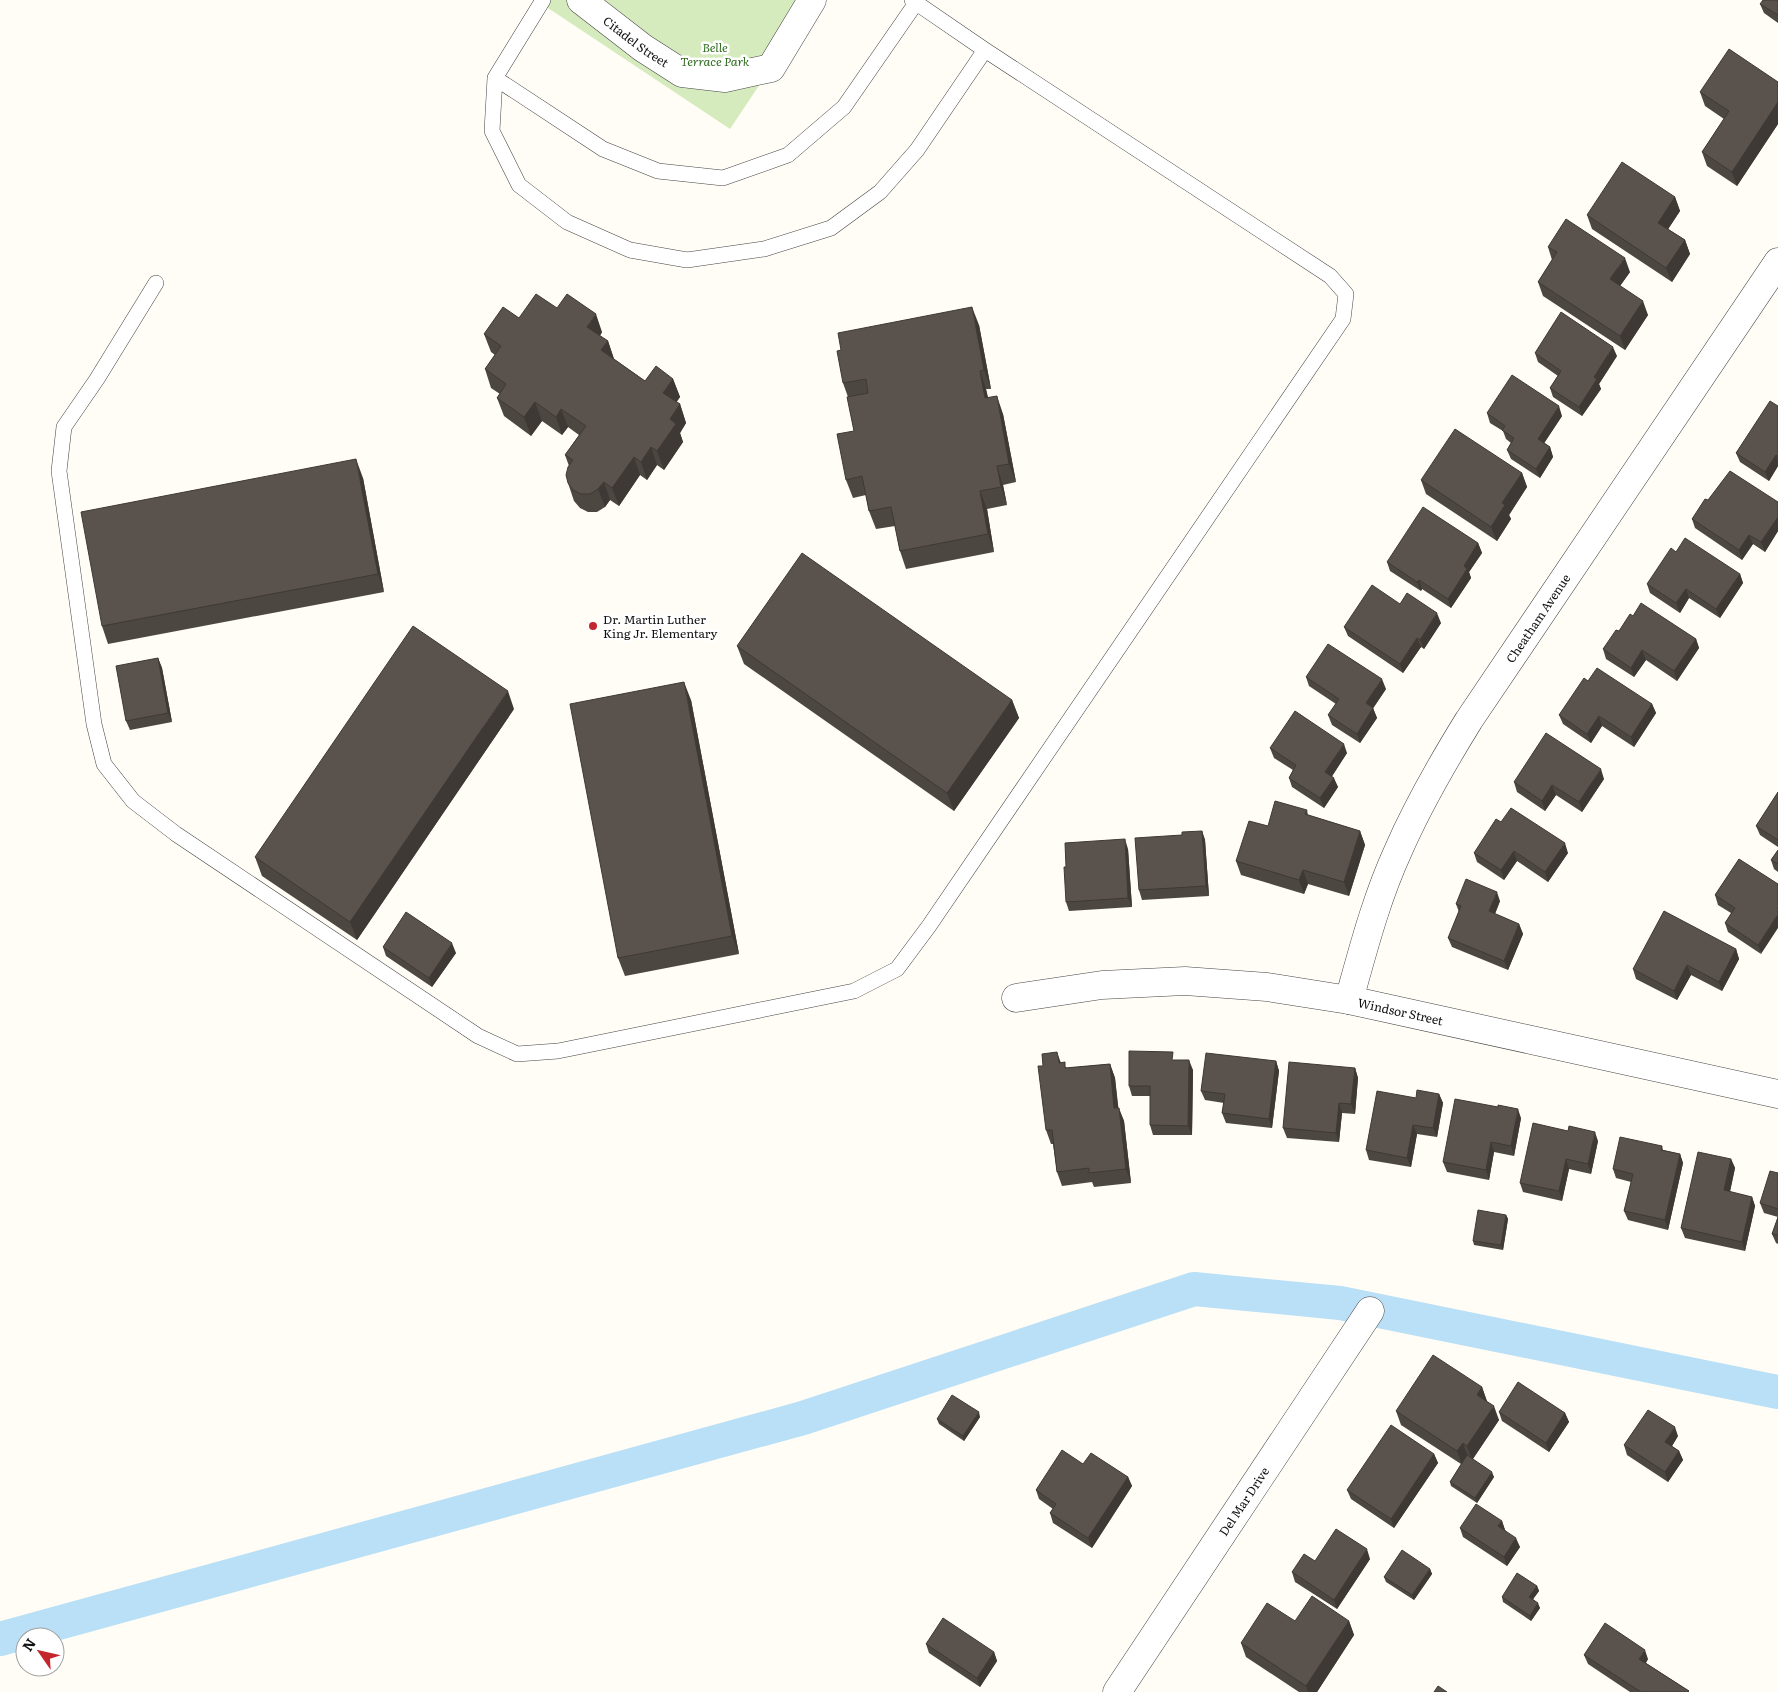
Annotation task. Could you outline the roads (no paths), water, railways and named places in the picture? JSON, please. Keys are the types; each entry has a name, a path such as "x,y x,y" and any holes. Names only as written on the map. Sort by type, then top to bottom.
{"street":[{"name":"Citadel Street","path":"581,0 643,48 682,73 725,78 771,68 812,0"},
{"name":"Cheatham Avenue","path":"1349,1000 1372,918 1397,852 1435,775 1475,712 1778,262"},
{"name":"Windsor Street","path":"1016,998 1102,985 1185,981 1268,986 1349,1000 1778,1094"},
{"name":"Del Mar Drive","path":"1117,1692 1370,1311"}],"lane":[{"path":"542,0 495,78 492,131 519,185 567,222 630,250 687,260 764,250 831,228 880,192 917,150 985,50"},
{"path":"156,283 97,379 64,426 59,471 94,724 104,764 133,801 176,834 478,1036 517,1054 558,1051 854,992 897,970 1344,319 1346,294 1330,276 985,50 914,1 844,107 788,155 723,178 658,172 603,149 495,78"}],"waterway":[{"path":"0,1639 803,1418 1194,1289 1340,1303 1778,1392"}],"place":[{"name":"Dr. Martin Luther King Jr. Elementary","path":"593,626"}],"park label":[{"name":"Belle Terrace Park","path":"715,54"}]}
